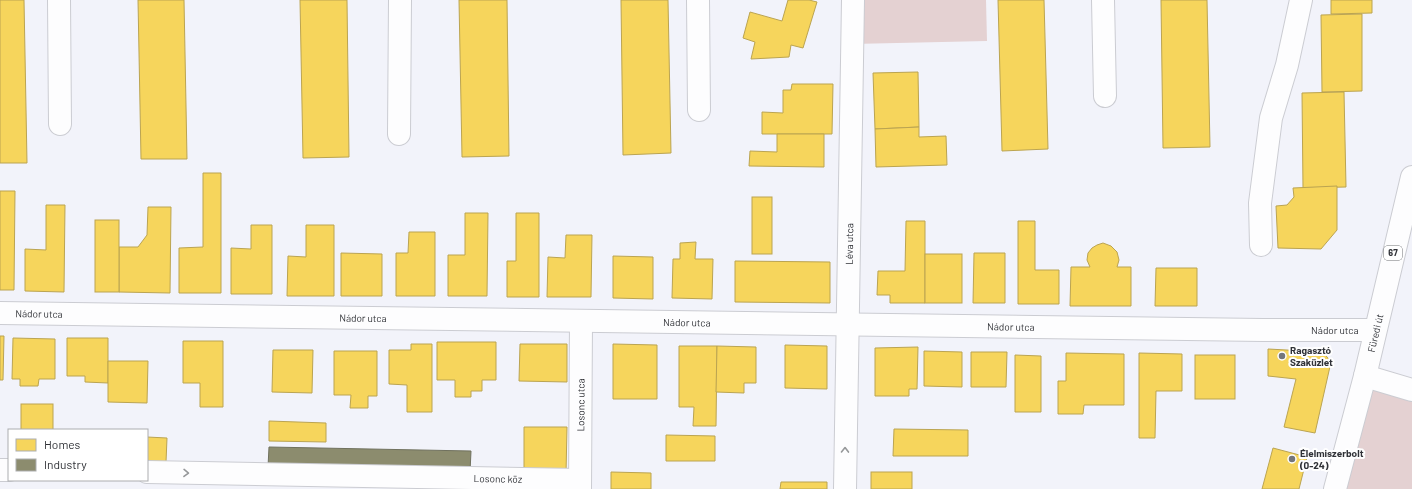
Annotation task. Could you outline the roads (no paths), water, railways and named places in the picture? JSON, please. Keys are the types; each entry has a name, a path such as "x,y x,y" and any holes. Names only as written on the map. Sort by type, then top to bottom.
{"street":[{"path":"59,0 60,124"},
{"path":"400,0 400,134"},
{"path":"698,0 699,110"},
{"name":"Léva utca","path":"844,489 848,324 852,0"},
{"path":"1103,0 1105,96"},
{"path":"1261,245 1260,204 1271,118 1287,65 1301,0"},
{"name":"Füredi út","path":"1335,489 1412,177"},
{"name":"Nádor utca","path":"0,313 1271,330 1375,330"},
{"name":"Losonc utca","path":"580,484 581,321"},
{"path":"1364,376 1412,390"},
{"name":"Losonc köz","path":"148,472 273,481 428,481 580,484"}],"place":[{"name":"Ragasztó Szaküzlet","path":"1282,356"},
{"name":"Élelmiszerbolt (0-24)","path":"1292,459"}]}
